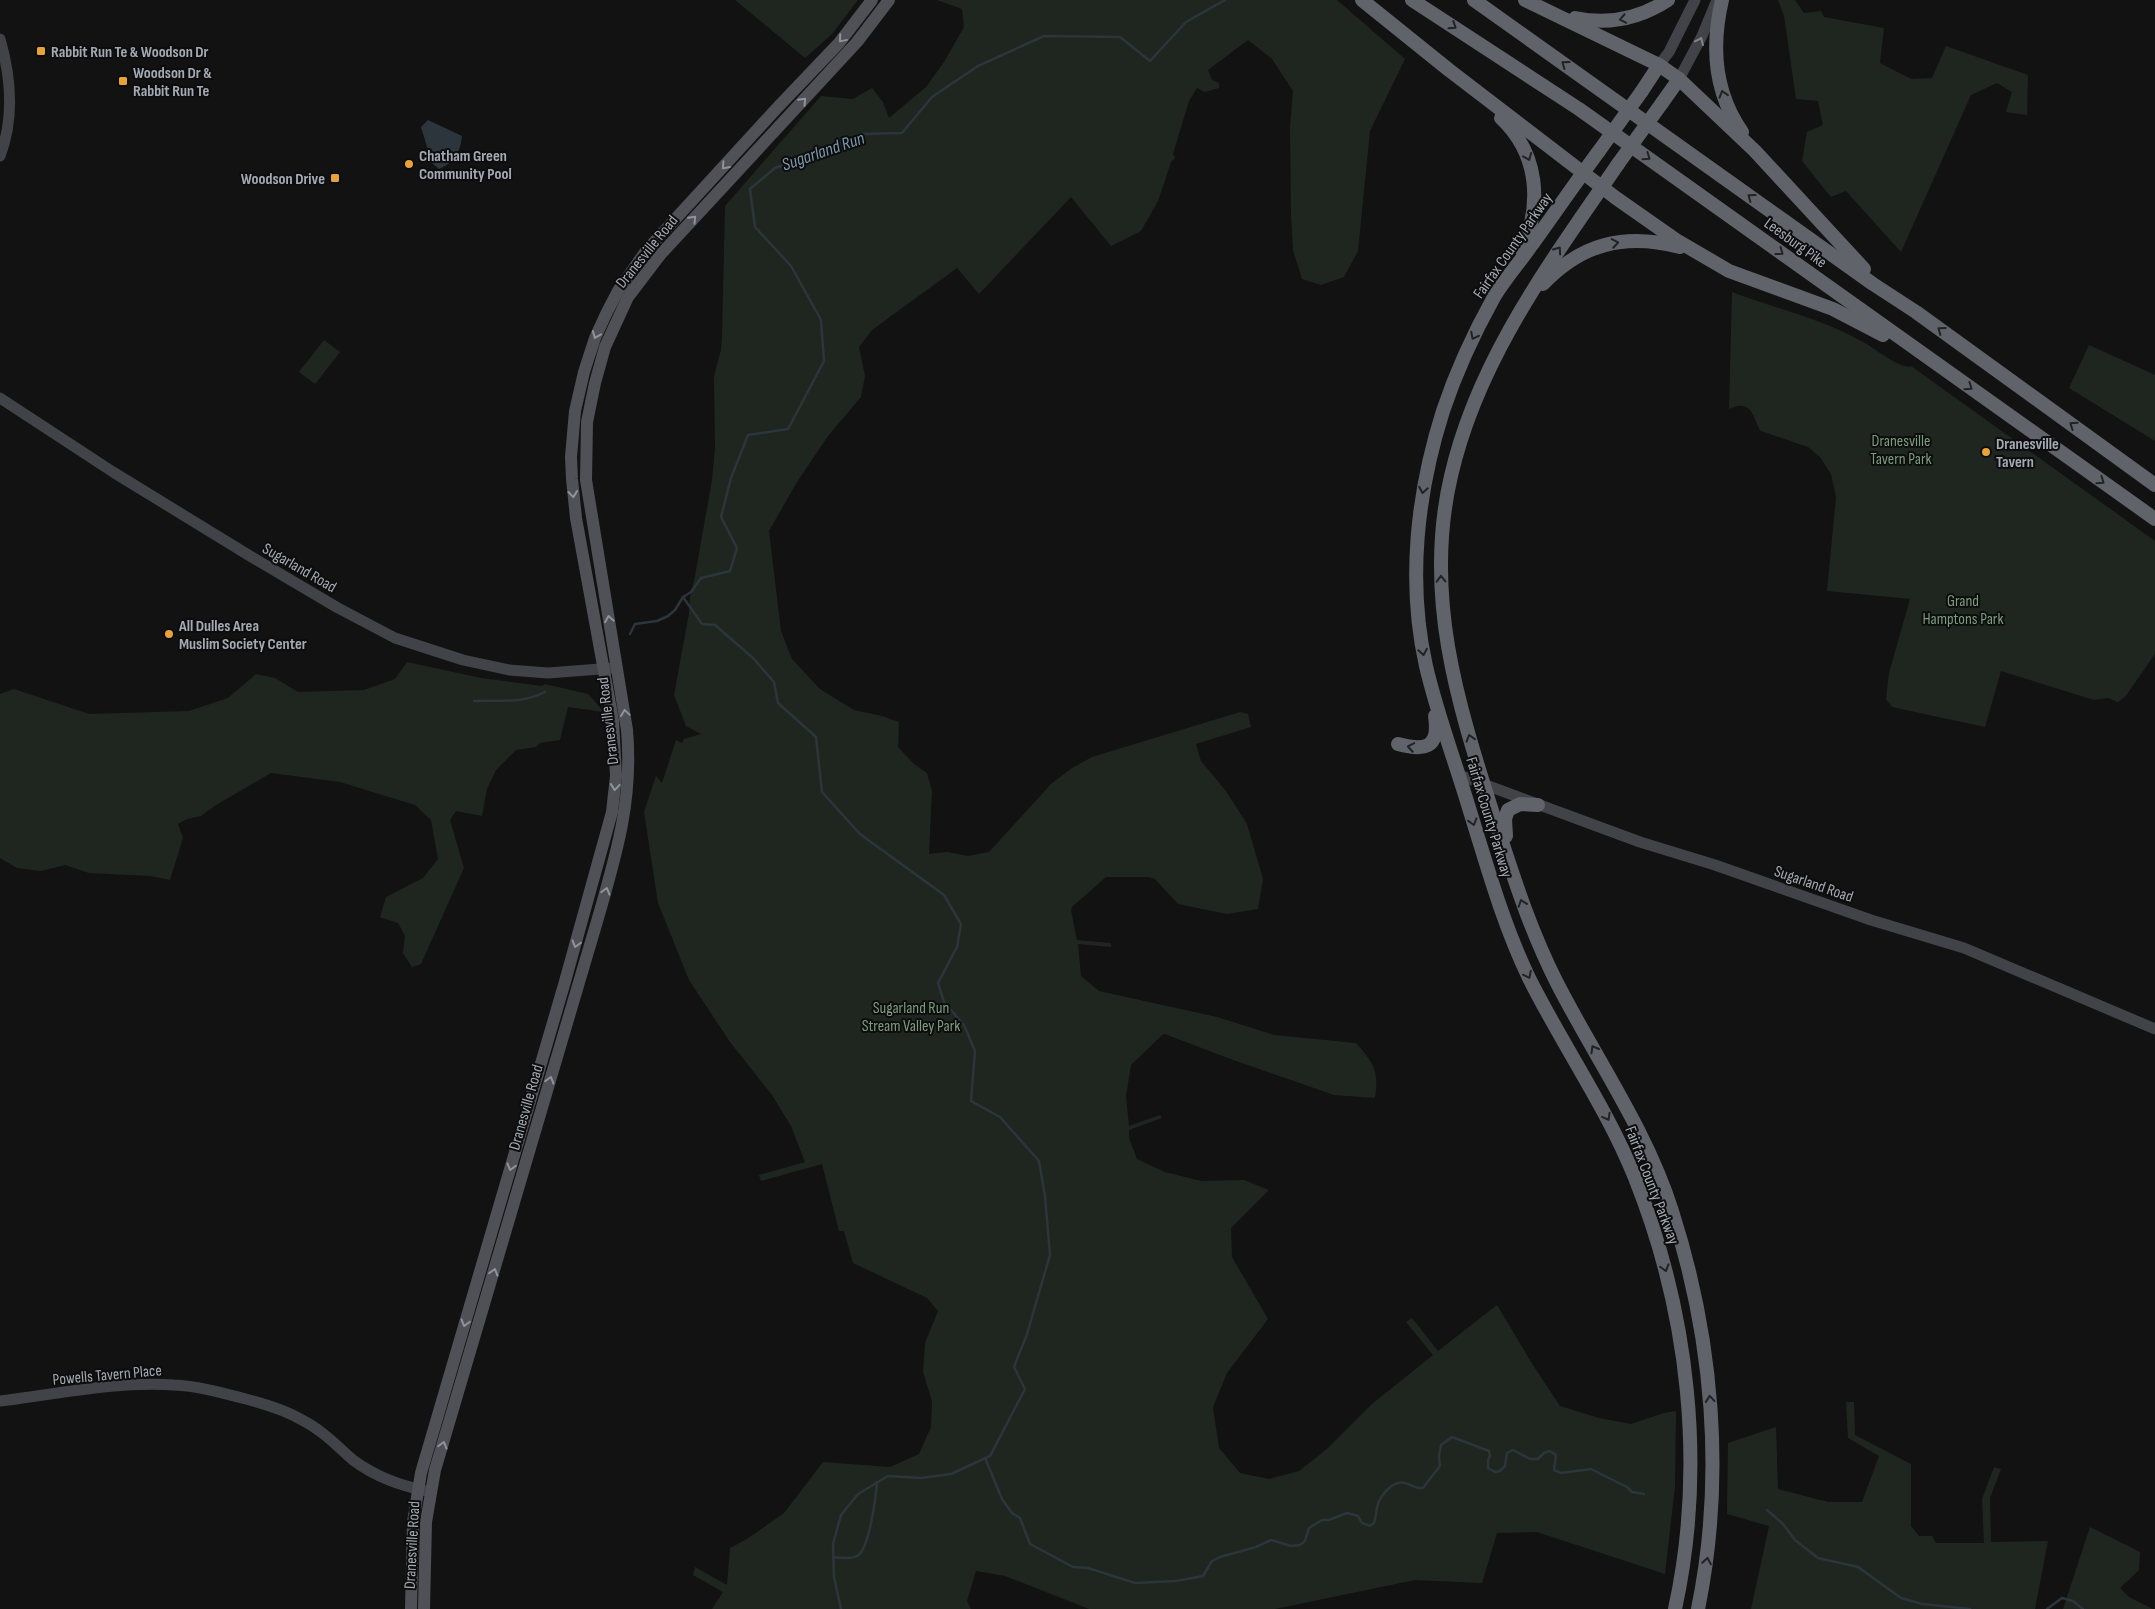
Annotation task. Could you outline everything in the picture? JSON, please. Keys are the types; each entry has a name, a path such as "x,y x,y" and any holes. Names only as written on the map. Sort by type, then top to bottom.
{"highway":[{"path":"1362,0 1449,70 1602,187 1695,253"},
{"name":"Leesburg Pike","path":"1412,0 1578,109 2155,519"},
{"name":"Leesburg Pike","path":"1474,0 1873,284 1916,312 2155,484"},
{"path":"1525,0 1659,66 1679,79 1755,151 1852,258 1916,312"},
{"path":"1543,9 1585,20 1610,21 1647,12 1668,0"},
{"path":"1722,0 1715,41 1718,76 1730,112 1755,151"},
{"name":"Fairfax County Parkway","path":"1659,66 1496,293 1468,348 1446,402 1426,473 1417,547 1417,595 1422,643 1430,684 1501,911 1518,953 1541,1001 1611,1124 1645,1205 1668,1280 1676,1317 1686,1384 1690,1466 1685,1546 1674,1609"},
{"path":"1449,70 1501,117 1516,134 1527,154 1533,175 1535,201 1530,228 1520,255 1496,293"},
{"name":"Fairfax County Parkway","path":"1679,79 1547,265 1481,384 1449,483 1442,541 1441,591 1446,642 1455,687 1523,908 1544,956 1628,1108 1647,1148 1672,1209 1688,1268 1704,1352 1712,1432 1713,1476 1709,1547 1698,1609"},
{"path":"1521,309 1564,263 1585,251 1598,246 1625,241 1640,240 1669,244 1695,253 1743,277 1809,300 1847,316 1944,369"},
{"path":"1398,744 1416,749 1422,748 1428,746 1435,737 1436,722 1430,684"},
{"path":"1512,871 1505,826 1506,814 1513,806 1520,804 1538,805"}],"main road":[{"name":"Dranesville Road","path":"424,1609 425,1535 430,1492 622,829 629,784 629,749 625,710 610,668 576,518 571,457 575,411 580,386 595,338 618,291 646,251 839,43 872,0"},
{"name":"Dranesville Road","path":"411,1609 412,1535 417,1489 608,833 614,794 616,756 610,668 585,471 588,418 605,347 628,297 660,255 857,42 889,0"}],"street":[{"path":"1659,66 1669,52 1695,0"},
{"path":"1679,79 1702,36 1717,0"},
{"path":"0,39 7,67 9,88 7,129 0,156"},
{"name":"Sugarland Road","path":"0,398 113,472 250,556 376,629 439,652 509,670 548,672 610,668"},
{"name":"Sugarland Road","path":"1459,775 1538,805 1835,908 1964,948 2155,1029"},
{"name":"Powells Tavern Place","path":"0,1401 135,1385 176,1385 214,1391 264,1404 301,1419 373,1473 392,1482 430,1492"}],"green space":[{"path":"735,0 858,0 832,34 805,58"},
{"name":"Sugarland Run Stream Valley Park","path":"937,0 1337,0 1405,59 1370,131 1358,251 1344,277 1321,285 1302,279 1293,250 1291,214 1290,126 1293,91 1272,59 1248,40 1208,70 1212,80 1219,83 1219,88 1205,92 1197,88 1189,101 1173,154 1175,158 1171,162 1158,201 1141,231 1111,246 1071,197 979,294 957,268 872,330 859,347 865,376 861,397 828,436 797,482 769,531 781,631 792,659 820,689 854,710 899,722 898,747 914,764 927,773 932,791 929,854 947,852 968,856 989,852 1051,784 1072,768 1092,757 1240,712 1248,714 1251,727 1196,744 1201,761 1226,791 1247,824 1263,879 1258,909 1227,914 1178,904 1155,879 1148,877 1106,877 1071,910 1077,940 1111,943 1111,947 1078,944 1081,976 1099,991 1217,1017 1274,1035 1356,1043 1374,1068 1376,1081 1375,1098 1334,1095 1165,1034 1131,1065 1126,1096 1129,1126 1160,1115 1162,1118 1129,1130 1129,1138 1137,1159 1165,1172 1201,1181 1244,1180 1269,1190 1231,1228 1232,1257 1268,1319 1227,1373 1213,1407 1219,1448 1240,1473 1269,1479 1299,1471 1327,1449 1372,1404 1433,1355 1406,1322 1412,1318 1438,1351 1497,1305 1560,1406 1599,1418 1631,1424 1676,1411 1675,1486 1665,1574 1537,1532 1497,1533 1482,1583 1415,1580 1275,1609 1089,1609 1005,1576 976,1571 967,1601 971,1609 712,1609 723,1592 693,1575 695,1567 727,1585 730,1548 747,1539 784,1513 823,1462 890,1467 919,1454 931,1427 932,1401 923,1372 925,1343 938,1311 927,1298 853,1263 844,1231 839,1231 822,1164 761,1181 759,1175 805,1162 791,1126 772,1095 730,1042 689,980 658,903 644,812 656,776 662,783 676,740 682,743 684,739 701,734 686,726 674,695 712,480 715,448 714,376 721,350 722,337 725,206 821,96 853,99 872,88 883,102 889,118 926,87 944,62 964,27 962,9"},
{"path":"1778,0 1795,0 1804,13 1821,11 1824,17 1884,28 1880,63 1911,79 1932,78 1946,46 2028,75 2027,115 2006,112 2012,92 1997,83 1971,95 1901,252 1846,191 1831,197 1802,161 1807,132 1823,125 1818,101 1796,99 1784,16"},
{"name":"Dranesville Tavern Park","path":"1732,292 1831,326 1904,366 1911,366 2155,541 2155,654 2125,697 2118,702 2108,698 2094,700 2001,671 1985,727 1892,707 1886,699 1889,673 1910,599 1827,591 1836,497 1831,474 1820,457 1808,447 1761,431 1748,408 1737,406 1729,409"},
{"path":"324,340 340,352 315,384 299,372"},
{"path":"2089,345 2155,375 2155,441 2069,388"},
{"path":"407,662 481,678 542,686 545,684 588,694 604,712 568,707 560,740 540,743 536,747 516,750 496,770 487,789 482,816 456,811 450,820 464,868 421,964 412,967 403,953 405,936 398,923 380,917 386,897 423,878 438,859 431,820 415,805 340,782 271,773 216,805 201,816 187,819 178,824 183,838 170,880 150,876 89,873 65,865 41,871 17,868 0,858 0,694 14,689 89,714 189,711 228,698 256,674 275,678 298,692 364,690 395,679"},
{"path":"1846,1402 1854,1402 1855,1435 1911,1464 1911,1526 1919,1536 1932,1536 1936,1543 1984,1543 1982,1499 1994,1467 2001,1469 1990,1498 1991,1542 2048,1541 2035,1609 1751,1609 1769,1526 1727,1514 1728,1443 1776,1427 1778,1489 1828,1502 1862,1502 1879,1456 1848,1438"},
{"path":"2090,1527 2140,1552 2139,1570 2120,1588 2129,1597 2153,1609 2063,1609"}],"shaded area":[{"path":"428,120 462,136 456,156 439,169 432,163 421,127"}],"waterway":[{"name":"Sugarland Run","path":"630,634 635,624 657,621 668,616 675,610 683,597 691,592 701,578 730,571 737,548 721,517 731,478 748,435 788,429 824,361 821,320 791,266 755,227 750,189 775,168 818,154 861,134 902,133 932,97 978,66 1044,36 1120,37 1150,61 1186,22 1225,0"},
{"path":"683,597 702,624 715,625 753,658 774,682 778,703 816,737 822,792 860,834 944,895 961,924 957,947 938,983 944,1002 964,1025 975,1051 971,1101 1000,1117 1039,1161 1045,1196 1050,1255 1027,1334 1014,1367 1025,1389 990,1456 951,1474 921,1478 888,1476 858,1494 841,1515 833,1544 834,1577 841,1609"},
{"path":"474,701 519,700 545,692"},
{"path":"985,1458 1002,1499 1012,1513 1020,1518 1030,1544 1073,1567 1088,1568 1135,1583 1176,1581 1203,1576 1212,1561 1256,1547 1271,1540 1291,1546 1300,1545 1305,1541 1309,1528 1322,1520 1329,1520 1347,1513 1358,1516 1362,1523 1370,1526 1374,1523 1381,1498 1391,1486 1405,1483 1423,1488 1440,1466 1441,1445 1452,1437 1489,1451 1488,1468 1495,1472 1500,1471 1505,1466 1507,1453 1513,1450 1530,1459 1538,1459 1544,1453 1550,1451 1556,1455 1554,1470 1561,1473 1591,1469 1627,1487 1632,1492 1644,1494"},
{"path":"833,1557 852,1558 861,1552 871,1522 877,1482"},
{"path":"1767,1510 1783,1524 1795,1540 1818,1558 1858,1567 1901,1598 1922,1604 1970,1609"},
{"path":"2047,1609 2062,1598 2073,1601 2083,1609"}],"place":[{"name":"Rabbit Run Te & Woodson Dr","path":"41,51"},
{"name":"Woodson Dr & Rabbit Run Te","path":"123,81"},
{"name":"Chatham Green Community Pool","path":"409,164"},
{"name":"Woodson Drive","path":"335,178"},
{"name":"Dranesville Tavern","path":"1986,452"},
{"name":"All Dulles Area Muslim Society Center","path":"169,634"}],"park label":[{"name":"Grand Hamptons Park","path":"1963,609"}]}
